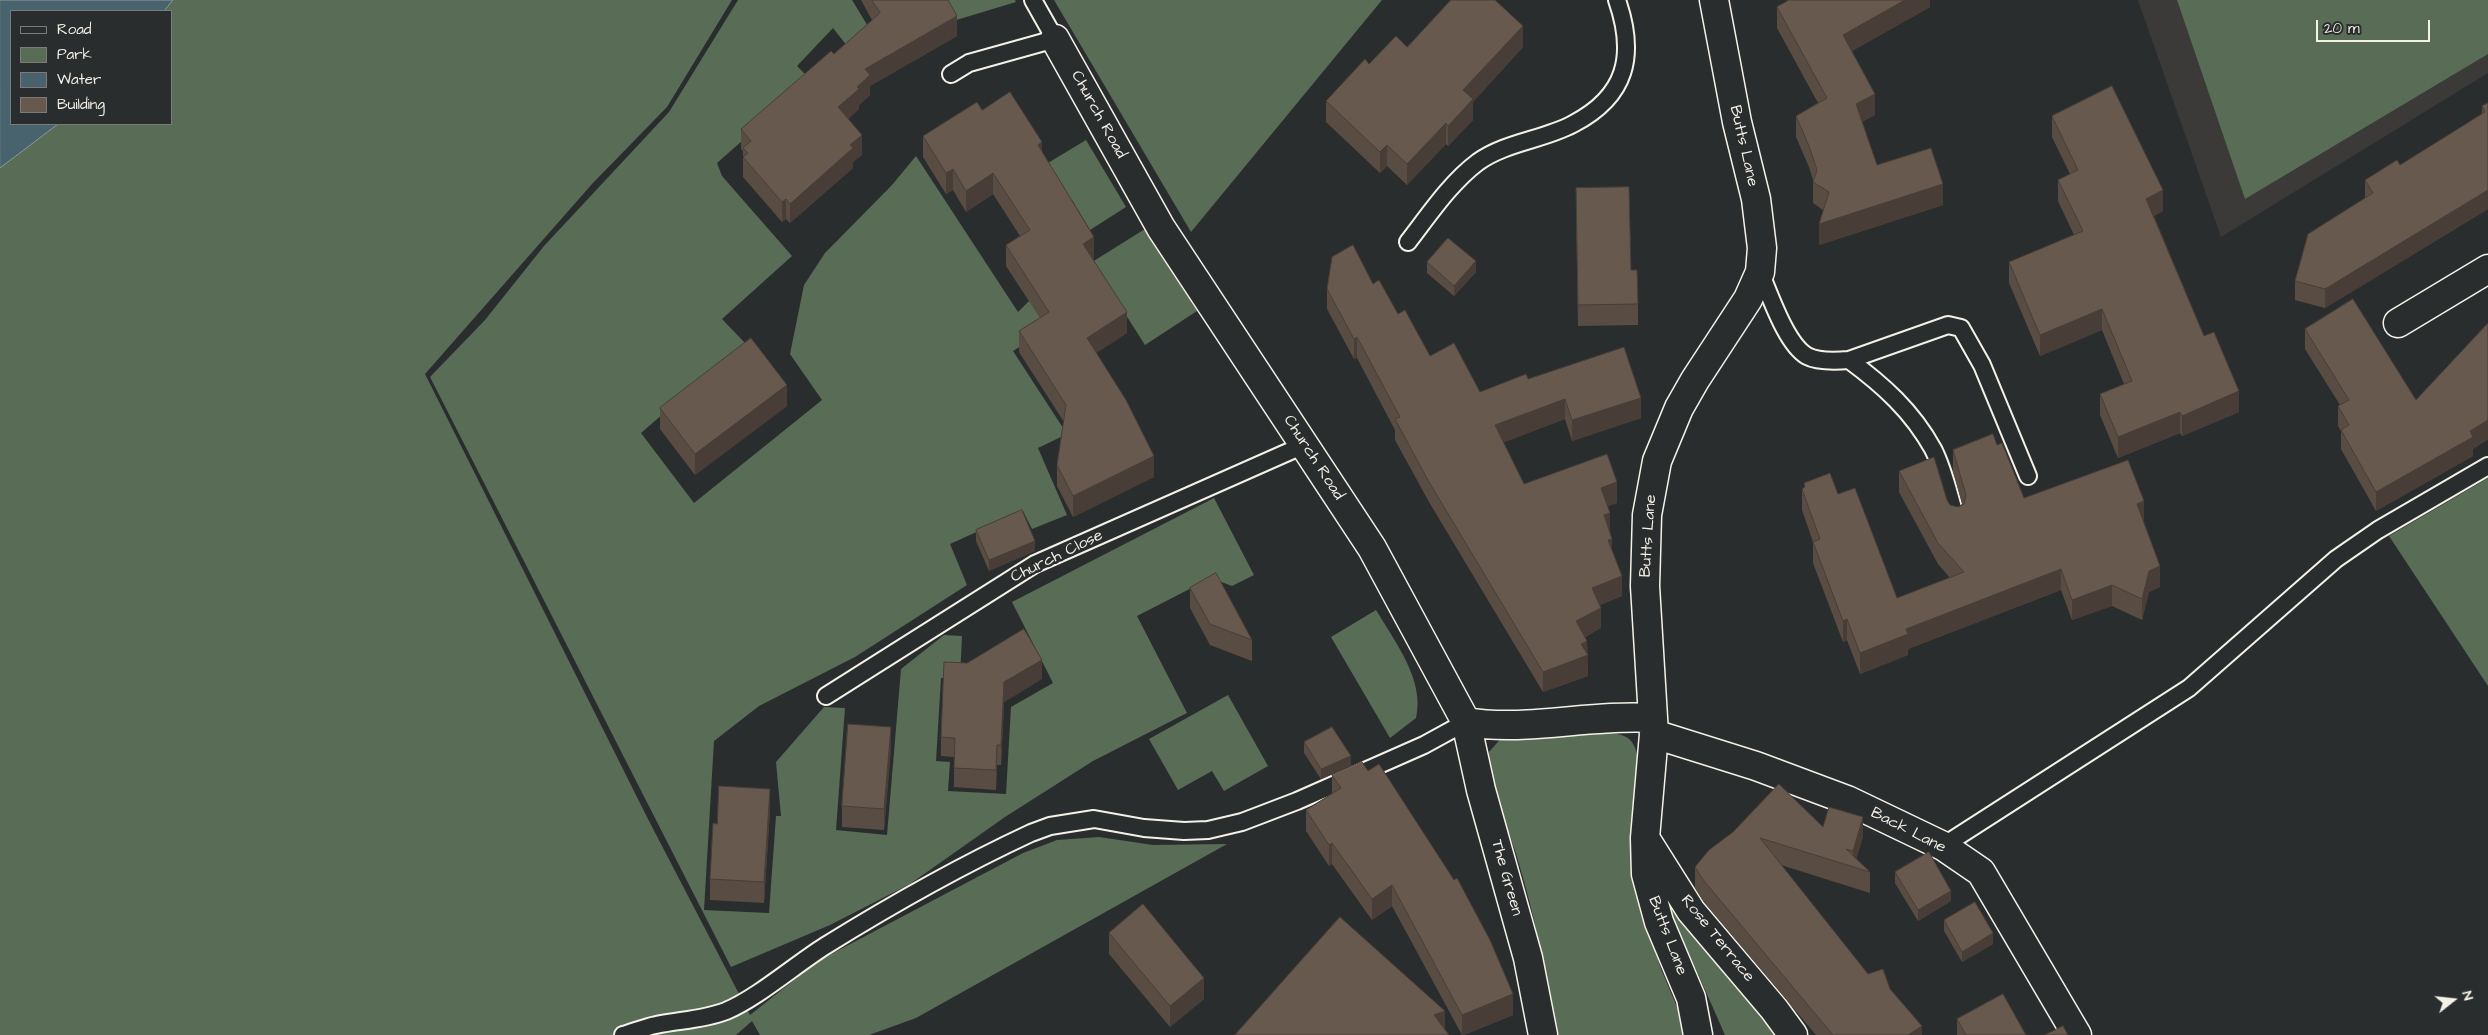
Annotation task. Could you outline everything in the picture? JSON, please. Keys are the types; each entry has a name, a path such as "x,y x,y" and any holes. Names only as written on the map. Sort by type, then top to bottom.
{"street":[{"name":"Butts Lane","path":"1698,1035 1685,982 1650,897 1646,874 1646,838 1653,726 1645,586 1647,515 1657,462 1679,408 1694,380 1748,299 1760,272 1762,248 1756,199 1737,122 1714,0"},
{"name":"Church Road","path":"1055,39 1161,228 1372,548 1466,722"},
{"path":"2398,323 2488,269"},
{"path":"1466,722 1495,727 1601,717 1653,726"},
{"name":"The Green","path":"1466,722 1481,790 1528,958 1543,1035"},
{"name":"Back Lane","path":"1653,726 1847,800 1943,846 1981,872 2077,1035"},
{"name":"Rose Terrace","path":"1646,838 1691,911 1774,1009 1792,1035"}],"lane":[{"path":"951,74 969,63 1055,39 1033,0"},
{"path":"1408,242 1455,184 1478,162 1511,146 1572,125 1603,104 1621,80 1627,52 1623,16 1617,0"},
{"path":"1760,272 1793,344 1808,357 1828,360 1849,360 1948,325 1961,328 1982,365 2028,476"},
{"path":"1849,360 1884,386 1934,450 1956,518"},
{"name":"Church Close","path":"826,696 1035,564 1304,445"},
{"path":"1943,846 2189,688 2336,559 2378,530 2488,466"},
{"path":"623,1035 655,1025 705,1018 735,1006 794,966 914,893 1031,833 1060,824 1094,820 1144,828 1184,831 1208,830 1242,822 1297,801 1424,745 1466,722"}],"shaded area":[{"path":"2138,0 2488,0 2488,73 2221,237"}],"green space":[{"path":"173,0 732,0 667,107 592,184 425,374 649,821 750,1015 818,961 1023,853 1057,840 1099,837 1153,845 1227,844 916,1018 869,1035 760,1035 752,1021 736,1035 0,1035 0,168 57,125 172,125 172,10 165,10"},
{"path":"738,0 852,0 877,41 855,56 833,28 797,66 811,80 717,163 722,176 792,256 722,319 745,343 641,433 694,503 822,400 790,354 804,285 825,253 892,185 916,156 1018,312 1028,302 1145,229 1197,311 1145,345 1110,290 1013,351 1067,434 1038,448 1067,515 1032,529 1023,511 950,544 967,585 855,657 759,706 714,741 704,910 769,913 776,816 781,816 776,762 824,707 845,708 836,830 887,835 901,669 944,635 962,636 960,678 941,678 936,761 950,762 948,791 1006,794 1011,707 1053,683 1012,602 1214,498 1254,575 1232,586 1211,578 1137,616 1187,713 1093,761 1005,817 910,884 830,925 731,967 430,377 485,320 544,246 669,112"},
{"path":"941,0 1015,0 1016,2 953,21"},
{"path":"1054,0 1382,0 1191,232"},
{"path":"2177,0 2488,0 2488,54 2245,199"},
{"path":"1086,140 1126,207 1090,230 1072,200 1066,204 1043,166"},
{"path":"2488,478 2488,686 2389,536"},
{"path":"1376,610 1406,662 1416,690 1418,704 1416,718 1390,738 1331,637"},
{"path":"1228,695 1268,766 1224,791 1212,771 1178,790 1149,739"},
{"path":"1598,731 1625,736 1633,743 1636,750 1638,758 1631,874 1661,969 1683,1021 1685,1035 1558,1035 1529,901 1517,857 1495,792 1489,752 1503,736"},
{"path":"1662,881 1778,1035 1725,1035 1663,895"}],"water":[{"path":"0,0 173,0 165,10 10,10 10,125 57,125 0,168"}],"building":[{"path":"872,0 948,0 957,16 865,69 870,75 857,87 859,89 838,107 862,135 850,145 853,148 790,204 786,199 782,202 743,157 748,153 743,148 751,141 741,129 831,51 834,54 880,13"},
{"path":"1451,0 1495,0 1523,26 1463,90 1473,99 1448,126 1446,123 1407,164 1387,145 1380,152 1326,101 1365,59 1369,64 1396,36 1407,47"},
{"path":"1789,0 1905,0 1843,35 1875,94 1856,104 1877,165 1931,148 1943,184 1819,224 1829,192 1813,182 1817,170 1796,116 1827,98 1777,7"},
{"path":"2112,86 2163,190 2146,199 2204,336 2214,332 2239,391 2182,416 2180,412 2118,437 2100,394 2132,381 2102,309 2040,335 2009,262 2083,231 2058,180 2078,170 2052,116"},
{"path":"1010,92 1042,142 1038,145 1094,237 1083,244 1127,312 1087,338 1126,400 1154,456 1073,496 1057,465 1066,405 1019,331 1049,312 1006,245 1030,230 993,173 966,191 953,169 946,173 923,136 977,102 982,110"},
{"path":"2488,103 2488,190 2325,289 2295,281 2308,234 2373,193 2365,180 2397,160 2400,165 2485,112 2482,106"},
{"path":"1629,187 1631,270 1637,270 1638,304 1578,305 1576,188"},
{"path":"1448,238 1476,261 1454,286 1427,262"},
{"path":"1353,245 1373,284 1379,280 1398,314 1405,310 1430,356 1454,343 1480,392 1526,374 1528,379 1624,347 1641,398 1572,420 1565,399 1495,425 1524,484 1607,454 1617,482 1601,488 1610,513 1604,515 1612,539 1608,540 1622,576 1592,588 1601,608 1576,621 1587,641 1581,644 1588,655 1543,672 1429,482 1395,419 1400,417 1357,337 1354,339 1327,289 1332,257"},
{"path":"2353,299 2416,400 2488,323 2488,420 2470,431 2473,437 2376,492 2341,430 2349,425 2338,406 2349,400 2305,329"},
{"path":"751,338 787,385 695,454 660,408"},
{"path":"1993,434 1997,445 2002,443 2024,498 2128,460 2144,501 2137,504 2160,566 2149,571 2142,599 2112,585 2072,600 2061,569 1906,629 1908,634 1860,653 1847,619 1843,621 1813,542 1820,539 1802,489 1805,487 1804,483 1830,473 1838,494 1855,488 1897,598 1964,572 1938,543 1899,471 1934,457 1947,500 1950,505 1958,507 1964,504 1966,495 1953,450"},
{"path":"1022,510 1035,541 989,560 976,530"},
{"path":"1216,573 1252,640 1210,624 1190,588"},
{"path":"1024,629 1042,660 1004,682 1001,745 997,745 996,770 954,768 955,738 941,737 944,662 967,663"},
{"path":"848,724 891,727 884,809 842,806"},
{"path":"1332,727 1351,756 1321,769 1304,742"},
{"path":"1362,762 1368,771 1379,764 1454,880 1457,878 1490,940 1513,994 1462,1015 1392,885 1372,899 1332,843 1329,845 1306,810 1341,788 1332,775"},
{"path":"1779,784 1823,827 1829,807 1863,817 1853,851 1846,849 1870,872 1760,838 1868,974 1883,969 1890,989 1922,1026 1908,1035 1833,1035 1704,881 1695,867 1709,850 1733,832"},
{"path":"719,786 770,789 764,882 710,879 713,823 717,824"},
{"path":"1929,852 1951,891 1918,910 1895,872"},
{"path":"1975,902 1993,933 1962,952 1944,920"},
{"path":"1143,904 1204,978 1170,1006 1109,933"},
{"path":"1340,917 1445,1011 1434,1015 1449,1035 1235,1035"},
{"path":"2003,994 2026,1035 1966,1035 1957,1019"},
{"path":"2063,1026 2068,1035 2045,1035"}]}
